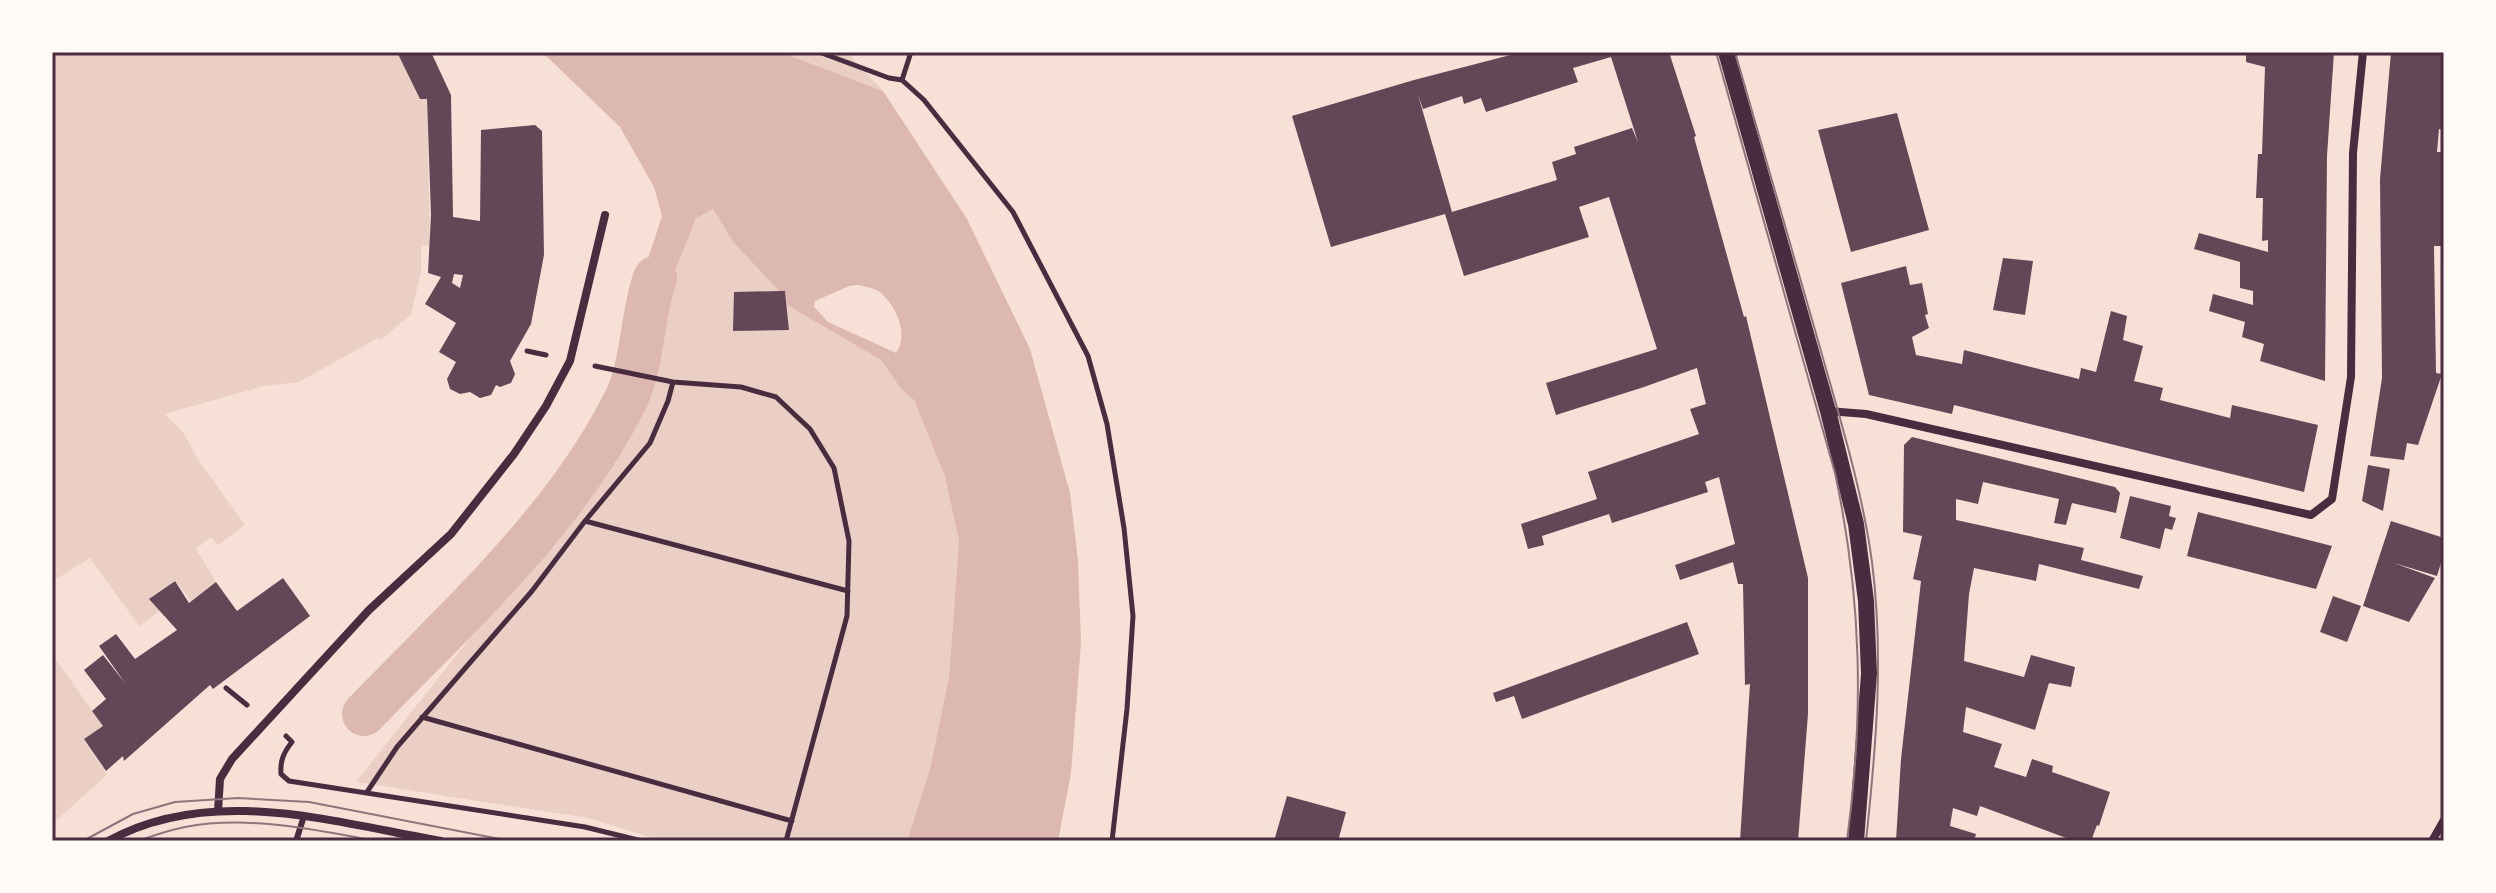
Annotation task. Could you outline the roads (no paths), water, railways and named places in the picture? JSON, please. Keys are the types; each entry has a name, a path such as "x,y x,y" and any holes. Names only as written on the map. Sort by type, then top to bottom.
{"main road":[{"path":"1726,52 1828,411 1856,524 1866,601 1869,674 1856,841"}],"street":[{"path":"1828,411 1866,414 2311,515 2332,499 2351,377 2353,153 2363,52"},
{"path":"218,811 220,779 232,759 369,610 451,534 514,454 546,406 570,361 605,215"},
{"path":"108,841 133,827 178,814 238,809 304,816 441,841"},
{"path":"2432,841 2444,820"}],"lane":[{"path":"296,841 304,816"}],"waterway":[{"path":"364,714 506,567 572,488 600,445 631,386 655,278"}],"tram line":[{"path":"1716,52 1835,473 1844,520 1858,657 1856,748 1847,841"},
{"path":"1735,52 1842,425 1868,534 1876,597 1878,667 1866,841"},
{"path":"83,841 133,814 175,802 238,798 309,802 510,841"},
{"path":"137,841 185,827 233,823 281,825 377,841"}]}
